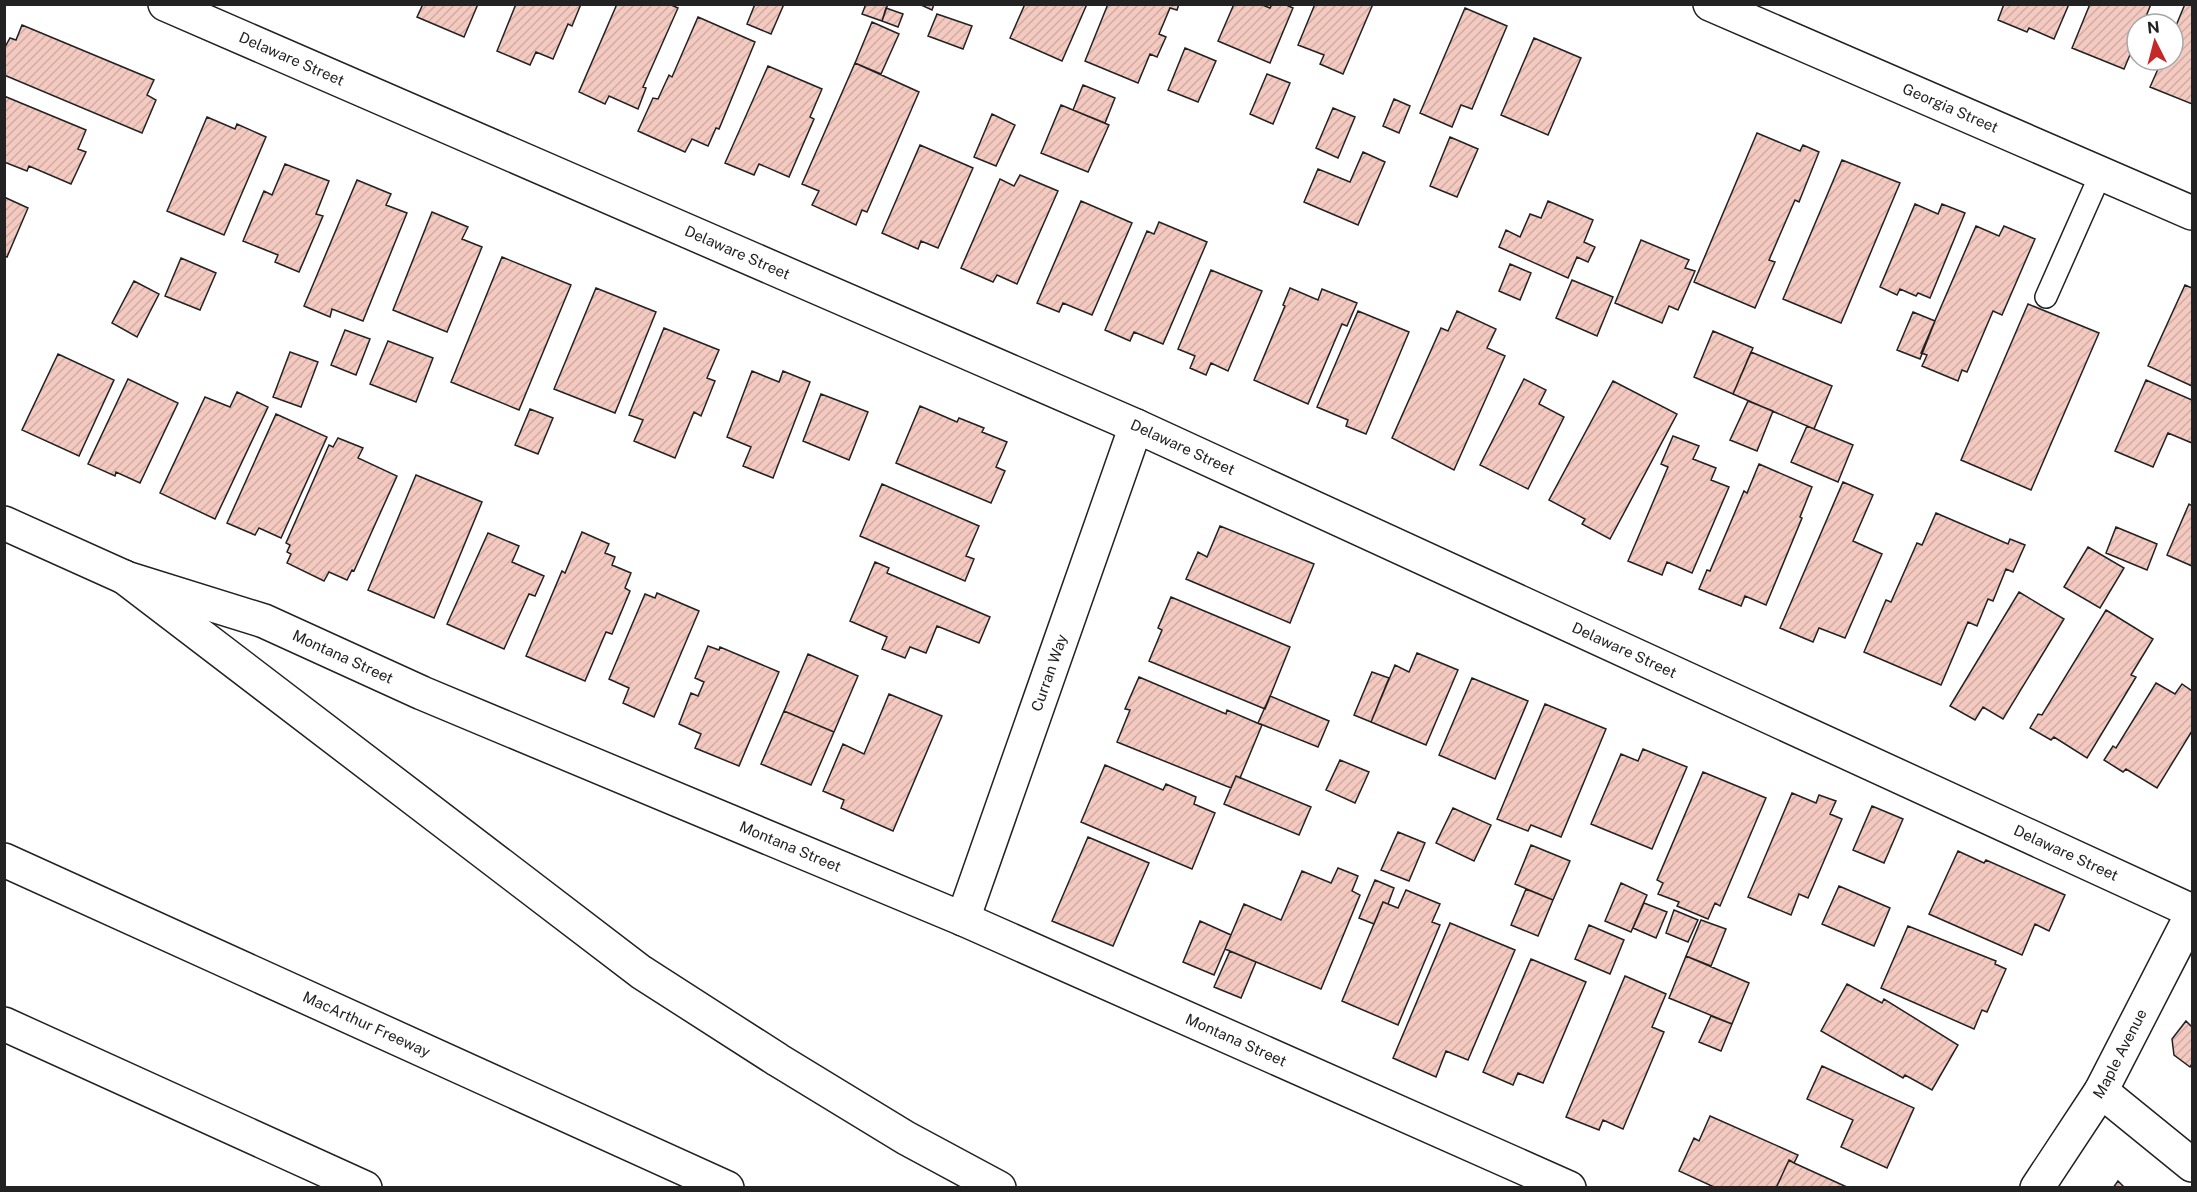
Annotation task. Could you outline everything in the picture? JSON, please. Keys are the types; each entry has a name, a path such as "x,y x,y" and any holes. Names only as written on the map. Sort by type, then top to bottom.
{"main road":[{"name":"Delaware Street","path":"165,4 1136,426 2193,913"},
{"name":"Georgia Street","path":"1710,4 2193,213"},
{"name":"Curran Way","path":"963,919 1136,426"},
{"name":"Montana Street","path":"4,523 124,577 264,621 422,693 963,919 1569,1188"},
{"path":"124,577 641,972 778,1060 887,1126 999,1188"},
{"name":"MacArthur Freeway","path":"4,860 726,1188"},
{"name":"Maple Avenue","path":"2037,1188 2101,1091 2193,913"},
{"path":"4,1024 365,1188"},
{"path":"2101,1091 2193,1165"}],"lane":[{"path":"2046,297 2101,173"}],"building":[{"path":"423,4 478,4 464,37 417,17"},
{"path":"516,4 581,4 572,26 568,24 553,59 536,52 530,65 497,51"},
{"path":"617,4 669,4 678,8 643,87 646,88 638,109 609,96 605,104 579,92"},
{"path":"755,4 784,4 771,34 747,24"},
{"path":"866,4 888,4 882,21 862,14"},
{"path":"919,4 934,4 932,10"},
{"path":"1025,4 1087,4 1062,61 1010,38"},
{"path":"1108,4 1179,4 1177,10 1170,8 1159,34 1166,37 1157,57 1150,54 1138,83 1085,61"},
{"path":"1234,4 1260,4 1270,8 1272,4 1284,4 1293,8 1270,63 1218,41"},
{"path":"1315,4 1373,4 1343,74 1320,64 1324,55 1298,45"},
{"path":"2004,4 2069,4 2054,39 2029,28 2027,32 1998,20"},
{"path":"2090,4 2151,4 2148,12 2125,12 2124,69 2072,48"},
{"path":"2185,4 2192,4 2192,104 2150,87 2157,72 2185,72 2185,12 2182,12"},
{"path":"886,8 903,14 898,27 882,21"},
{"path":"1465,8 1507,26 1472,109 1461,105 1452,127 1420,113"},
{"path":"937,14 972,26 963,49 928,36"},
{"path":"698,17 755,42 719,129 716,128 708,146 692,139 685,152 638,131 653,98 658,99 669,75 672,77"},
{"path":"872,22 899,34 881,74 855,63"},
{"path":"22,25 154,80 147,95 156,100 142,133 4,75 4,49 10,38 16,40"},
{"path":"1534,38 1581,58 1548,135 1501,115"},
{"path":"1185,48 1216,61 1198,102 1168,90"},
{"path":"855,63 919,92 867,212 862,210 856,225 812,205 819,191 802,184"},
{"path":"768,66 822,89 810,117 814,119 789,177 759,164 754,175 725,163"},
{"path":"1267,74 1290,83 1273,124 1250,114"},
{"path":"1083,85 1115,98 1105,123 1073,110"},
{"path":"4,96 86,130 78,149 86,152 71,184 29,166 27,171 4,162"},
{"path":"1394,99 1410,106 1399,133 1383,126"},
{"path":"1061,105 1109,125 1088,172 1041,153"},
{"path":"1333,108 1355,117 1338,158 1316,148"},
{"path":"992,114 1015,125 996,166 974,157"},
{"path":"207,117 235,129 237,124 266,137 224,235 167,211"},
{"path":"1757,133 1800,151 1803,145 1819,152 1799,202 1795,200 1769,260 1775,262 1755,308 1694,282"},
{"path":"1450,137 1478,149 1457,197 1430,186"},
{"path":"920,145 973,168 938,248 921,241 918,249 882,233"},
{"path":"1363,152 1385,162 1358,225 1304,202 1318,169 1350,182"},
{"path":"1842,160 1900,183 1841,323 1783,299"},
{"path":"285,164 329,181 316,214 323,216 299,272 275,262 278,255 243,241 264,191 272,195"},
{"path":"1020,175 1058,191 1017,284 997,275 993,282 961,268 1000,179 1014,186"},
{"path":"357,180 391,194 386,205 407,213 363,321 332,309 330,317 304,306"},
{"path":"4,197 28,208 7,257 4,256"},
{"path":"1081,201 1132,223 1092,315 1063,303 1059,312 1037,303"},
{"path":"1548,201 1593,220 1584,242 1595,247 1588,262 1577,257 1568,278 1499,247 1506,230 1520,237 1530,214 1541,218"},
{"path":"1915,204 1938,214 1942,204 1965,213 1930,298 1918,293 1916,296 1900,289 1897,295 1880,287"},
{"path":"432,212 468,227 462,239 482,247 447,332 393,310"},
{"path":"1159,222 1207,242 1163,344 1134,332 1130,341 1105,330 1147,231 1154,234"},
{"path":"1976,226 1999,236 2004,226 2035,239 2002,315 1993,311 1967,372 1962,370 1958,381 1922,366 1927,355 1921,353"},
{"path":"1641,240 1689,260 1685,268 1695,271 1678,310 1669,306 1662,323 1615,303"},
{"path":"502,257 571,285 519,410 451,382"},
{"path":"181,258 216,273 200,310 165,296"},
{"path":"1510,264 1531,273 1520,300 1499,291"},
{"path":"1211,270 1262,291 1228,371 1211,363 1206,375 1190,368 1195,356 1178,349"},
{"path":"1572,280 1613,297 1597,336 1556,318"},
{"path":"134,281 159,294 137,337 112,323"},
{"path":"2185,285 2192,288 2192,386 2148,366"},
{"path":"596,288 656,312 615,413 554,389"},
{"path":"1290,288 1318,300 1322,289 1357,303 1347,326 1342,324 1308,404 1254,380 1285,306 1283,305"},
{"path":"2028,304 2099,333 2031,490 1961,460"},
{"path":"1358,311 1409,332 1366,434 1346,426 1348,420 1317,407"},
{"path":"1457,311 1496,329 1487,348 1505,356 1454,470 1392,438 1441,328 1448,331"},
{"path":"1913,312 1935,321 1920,359 1897,350"},
{"path":"664,328 719,350 707,378 715,381 701,416 694,412 675,458 634,441 643,420 629,415"},
{"path":"345,330 370,339 356,375 331,365"},
{"path":"1713,331 1753,348 1733,394 1694,377"},
{"path":"388,341 433,358 416,402 370,384"},
{"path":"290,352 318,362 301,407 273,397"},
{"path":"1751,352 1832,386 1814,429 1733,394"},
{"path":"58,354 114,380 79,456 22,430"},
{"path":"752,371 779,382 783,371 810,382 773,478 743,466 751,447 727,437"},
{"path":"128,379 178,403 140,483 116,472 115,476 88,464"},
{"path":"1524,379 1546,390 1539,404 1564,417 1528,489 1480,465"},
{"path":"2146,380 2192,400 2192,443 2168,433 2153,467 2115,451"},
{"path":"1613,381 1677,414 1610,539 1582,524 1585,519 1549,500"},
{"path":"237,392 268,407 215,519 160,493 205,397 230,407"},
{"path":"821,394 868,412 849,460 803,441"},
{"path":"1748,401 1773,411 1757,451 1730,440"},
{"path":"920,406 957,422 959,418 984,428 982,432 1007,442 996,467 1005,471 991,503 896,463"},
{"path":"530,409 553,418 538,454 515,445"},
{"path":"276,414 327,437 281,538 259,528 255,535 227,523"},
{"path":"1807,426 1853,445 1838,482 1791,462"},
{"path":"1673,436 1699,446 1693,459 1716,468 1711,480 1729,487 1692,573 1667,562 1662,575 1628,561 1668,467 1661,464"},
{"path":"338,438 363,448 358,458 397,476 354,571 352,570 347,580 329,572 324,581 287,563 291,554 287,552 290,545 286,543 329,445 333,447"},
{"path":"1759,464 1812,487 1800,517 1802,518 1766,605 1745,596 1741,606 1699,589 1707,570 1710,571 1744,491 1747,493"},
{"path":"416,475 482,502 434,618 368,590"},
{"path":"1843,482 1873,495 1853,541 1882,554 1845,638 1819,628 1813,642 1780,628"},
{"path":"882,484 979,526 966,556 974,559 965,581 860,536"},
{"path":"2189,504 2192,506 2192,566 2167,555"},
{"path":"1936,513 2008,544 2010,539 2025,545 2013,572 2006,569 1993,601 1988,599 1977,626 1968,622 1941,685 1864,652 1886,600 1891,602 1917,543 1922,545"},
{"path":"1220,526 1314,564 1290,623 1186,579 1198,552 1207,557"},
{"path":"2116,527 2157,544 2147,570 2106,553"},
{"path":"582,532 609,544 605,553 615,557 612,565 631,573 625,588 630,591 612,634 606,632 585,681 526,656 562,571 565,573"},
{"path":"488,533 519,546 512,562 544,576 535,596 529,594 504,649 447,624"},
{"path":"2088,547 2124,568 2100,608 2064,587"},
{"path":"875,562 889,568 887,573 990,617 979,643 937,626 926,653 910,647 905,658 882,649 887,637 850,621"},
{"path":"2019,592 2064,619 2003,719 1983,707 1975,720 1950,706"},
{"path":"657,593 699,611 654,717 623,703 629,688 609,679 645,594 655,598"},
{"path":"1171,597 1290,647 1265,709 1149,661 1162,630 1158,628"},
{"path":"2106,610 2153,639 2131,675 2136,677 2087,758 2054,737 2051,740 2030,728 2038,714 2042,715"},
{"path":"708,646 719,650 720,647 779,672 739,766 695,748 701,734 679,724 691,693 698,696 704,682 695,678"},
{"path":"1417,653 1458,670 1426,745 1371,722 1395,665 1409,672"},
{"path":"808,654 858,676 834,732 784,711"},
{"path":"1372,672 1389,678 1371,722 1354,715"},
{"path":"1139,677 1226,714 1227,710 1262,725 1240,778 1236,776 1231,788 1117,742 1130,710 1125,709"},
{"path":"1472,678 1528,701 1495,779 1439,755"},
{"path":"2156,683 2175,694 2182,684 2192,691 2192,731 2157,788 2126,769 2123,772 2104,760 2113,746 2116,748"},
{"path":"889,694 942,716 893,831 841,808 844,800 823,791 843,744 864,754"},
{"path":"1270,696 1329,721 1318,747 1258,723"},
{"path":"1545,704 1606,729 1561,837 1531,825 1528,831 1497,819"},
{"path":"784,711 834,732 811,785 761,764"},
{"path":"1643,749 1687,767 1652,849 1591,824 1621,754 1638,761"},
{"path":"1340,760 1369,772 1355,803 1326,790"},
{"path":"1105,765 1163,790 1166,784 1196,797 1194,804 1215,813 1192,869 1081,822"},
{"path":"1703,772 1766,798 1720,906 1715,903 1708,919 1677,906 1679,902 1658,894 1663,883 1657,880"},
{"path":"1236,776 1311,807 1299,835 1224,804"},
{"path":"1792,793 1816,803 1819,795 1836,801 1830,814 1842,819 1808,898 1799,894 1791,915 1748,897"},
{"path":"1872,806 1903,819 1884,863 1853,850"},
{"path":"1453,808 1491,825 1474,861 1436,843"},
{"path":"1398,832 1425,843 1409,881 1381,870"},
{"path":"1088,837 1149,863 1113,946 1052,921"},
{"path":"1531,845 1570,861 1553,900 1515,884"},
{"path":"1958,851 1984,863 1986,860 2065,895 2049,931 2035,924 2022,955 1929,914"},
{"path":"1338,868 1358,876 1352,891 1360,895 1321,989 1225,949 1244,904 1281,920 1302,871 1331,883"},
{"path":"1375,880 1394,888 1388,904 1383,902 1374,924 1359,918"},
{"path":"1621,883 1647,895 1631,932 1605,921"},
{"path":"1839,886 1890,908 1874,946 1822,924"},
{"path":"1526,889 1553,900 1538,936 1511,925"},
{"path":"1406,890 1440,904 1432,922 1440,925 1398,1025 1342,1001 1383,902 1398,908"},
{"path":"1644,903 1667,912 1656,938 1633,928"},
{"path":"1674,910 1698,920 1688,942 1666,933"},
{"path":"1701,920 1726,929 1711,966 1686,956"},
{"path":"1200,921 1231,935 1214,975 1183,962"},
{"path":"1450,923 1515,950 1468,1060 1446,1051 1436,1077 1393,1058"},
{"path":"1589,925 1624,940 1610,974 1575,959"},
{"path":"1908,926 1996,961 1995,964 2006,969 1987,1012 1982,1010 1974,1029 1881,988"},
{"path":"1230,951 1256,962 1241,998 1214,987"},
{"path":"1686,956 1749,983 1732,1024 1669,998"},
{"path":"1531,959 1586,982 1543,1083 1518,1073 1513,1085 1483,1072"},
{"path":"1625,976 1666,994 1652,1027 1664,1032 1623,1129 1603,1120 1599,1130 1566,1117"},
{"path":"1847,984 1882,1003 1884,999 1958,1045 1932,1090 1905,1075 1903,1078 1821,1031"},
{"path":"1711,1016 1732,1024 1721,1051 1699,1042"},
{"path":"2186,1021 2192,1027 2192,1064 2190,1067 2174,1055 2172,1039"},
{"path":"1822,1066 1914,1108 1887,1168 1841,1147 1853,1120 1807,1099"},
{"path":"1710,1116 1798,1155 1794,1163 1789,1160 1776,1188 1716,1188 1679,1171 1694,1138 1699,1141"},
{"path":"1789,1160 1794,1163 1849,1188 1776,1188"},
{"path":"2118,1181 2125,1188 2113,1188"}]}
